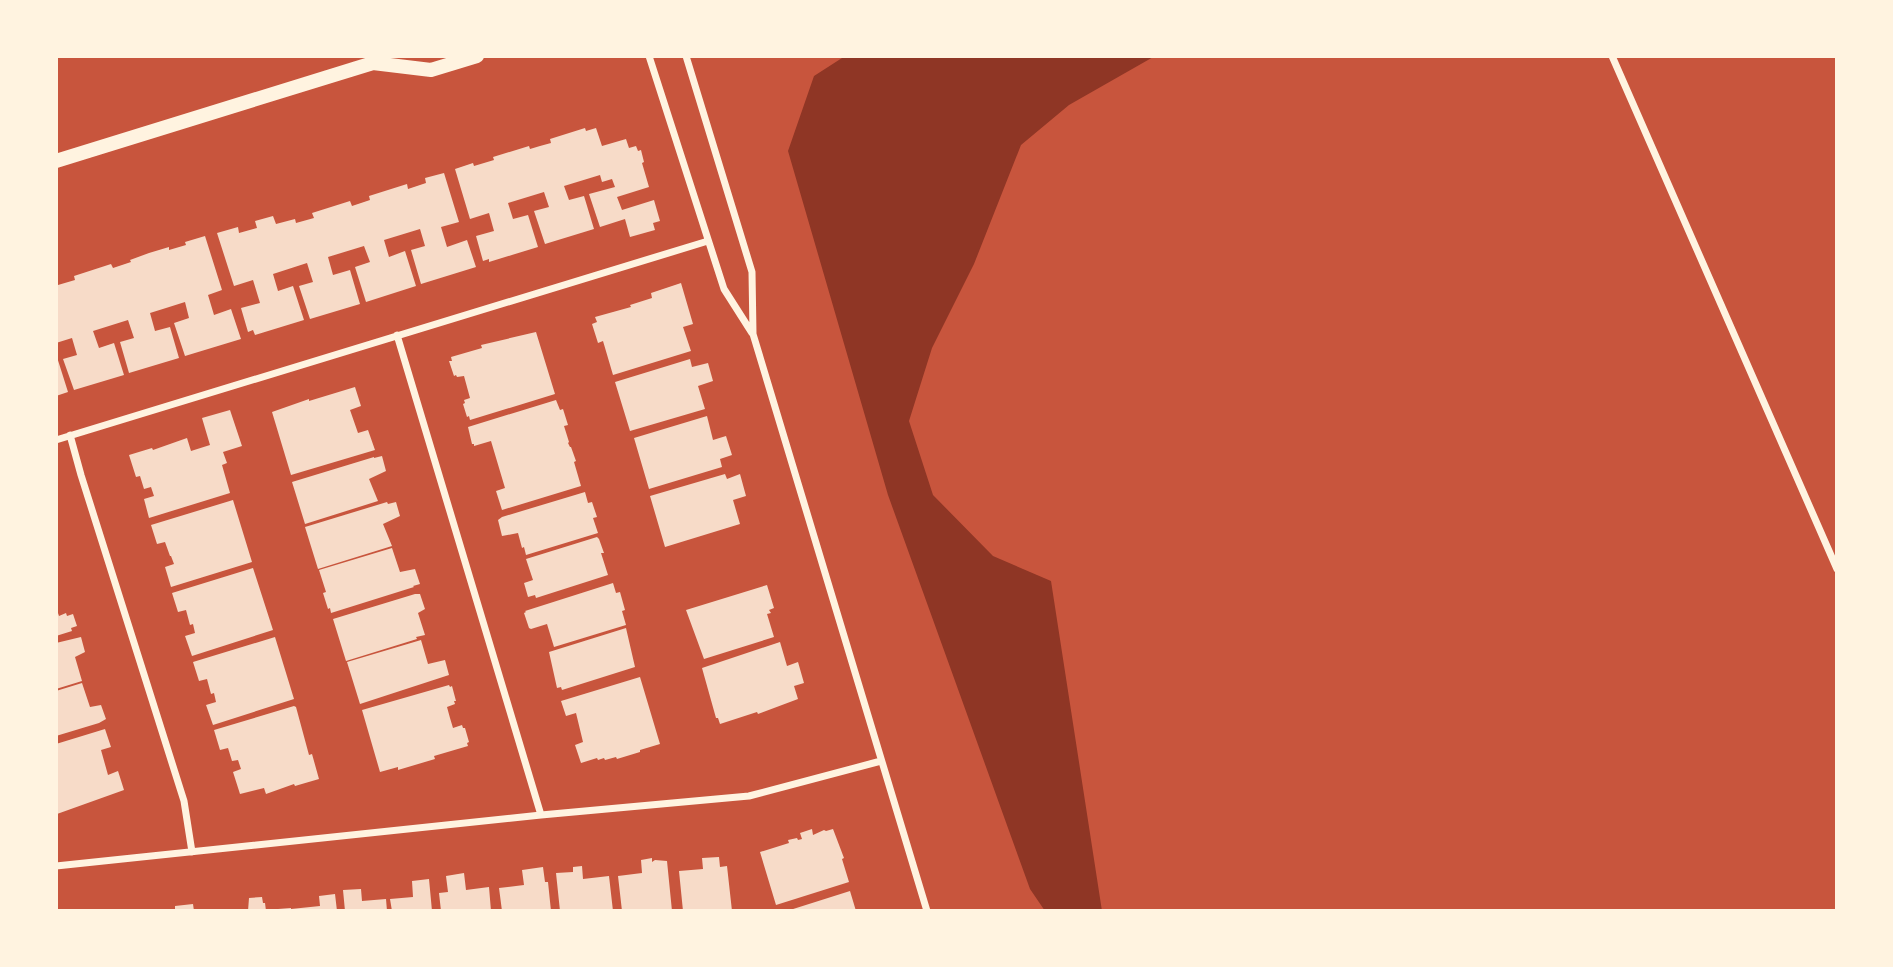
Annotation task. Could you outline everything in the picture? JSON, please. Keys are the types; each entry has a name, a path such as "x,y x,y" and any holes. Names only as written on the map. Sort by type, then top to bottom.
{"main road":[{"path":"56,161 378,60 431,70 477,56"}],"street":[{"path":"649,56 724,289 753,334"},
{"path":"686,56 752,272 753,334 927,911"},
{"path":"1612,56 1837,569"},
{"path":"56,440 708,241"},
{"path":"397,335 541,815"},
{"path":"70,435 184,801 192,852"},
{"path":"56,866 749,796 881,761"}],"shaded area":[{"path":"849,56 1155,56 1069,105 1021,145 974,264 932,348 909,421 933,495 993,556 1051,581 1102,911 1045,911 1030,889 888,495 788,151 814,76"}],"building":[{"path":"585,128 586,131 596,128 602,146 626,139 629,148 636,146 638,151 641,150 649,187 617,197 622,210 654,200 660,221 653,223 655,230 630,237 625,219 600,227 589,194 615,187 612,179 602,182 600,175 564,186 569,200 584,196 594,229 545,244 534,211 549,207 544,192 508,203 513,219 528,215 538,247 489,262 489,259 483,261 476,236 494,231 489,213 470,219 455,169 494,160 493,157 529,146 530,149 551,143 550,139"},
{"path":"444,173 459,222 441,227 447,247 467,240 476,267 421,284 411,250 425,246 420,229 384,240 389,257 405,251 416,286 366,302 355,267 370,262 364,246 328,257 333,275 350,270 360,304 310,319 299,286 313,282 307,263 273,274 278,291 293,286 304,320 255,335 253,330 248,332 241,308 260,303 253,280 234,286 217,233 238,227 239,233 257,228 255,221 273,216 276,224 295,219 296,223 314,218 312,213 350,201 352,206 370,200 369,196 407,184 408,189 426,183 425,178"},
{"path":"205,236 222,290 208,295 214,315 231,309 241,339 185,356 174,323 189,318 185,302 150,313 155,331 170,327 179,358 129,373 120,342 134,338 128,320 93,331 99,348 114,343 124,375 74,390 63,359 77,355 72,338 56,343 56,280 58,285 75,280 74,276 111,264 113,268 149,253 186,245 185,242"},
{"path":"681,283 693,324 683,327 691,351 613,375 603,341 598,343 592,324 597,322 595,317 631,307 630,305 652,298 651,293"},
{"path":"536,332 555,394 470,420 463,404 464,400 470,398 464,376 454,376 449,361 452,361 451,357 482,348 481,345"},
{"path":"56,354 68,392 56,396"},
{"path":"690,359 692,367 708,363 713,381 698,386 705,409 630,431 615,382"},
{"path":"355,387 361,406 350,410 358,433 368,430 375,450 291,475 272,412"},
{"path":"556,400 560,410 563,409 568,425 564,426 581,486 502,510 496,491 505,488 491,441 474,446 468,427"},
{"path":"230,410 242,446 223,452 227,463 222,465 230,493 149,518 144,499 154,496 151,487 144,489 140,476 136,477 129,455 187,438 191,451 210,445 202,418"},
{"path":"707,416 713,440 726,436 732,455 720,459 722,467 649,489 634,438"},
{"path":"382,456 386,471 369,479 378,501 305,524 292,482"},
{"path":"725,474 727,479 740,474 746,496 733,500 740,524 665,547 650,496"},
{"path":"585,492 597,517 593,518 598,533 526,555 518,533 502,536 498,520 502,517"},
{"path":"233,500 252,562 171,587 165,567 174,564 165,542 157,544 151,525"},
{"path":"387,502 396,502 400,516 383,524 392,546 318,569 305,527"},
{"path":"597,537 604,553 601,553 608,575 536,598 535,595 528,597 524,583 533,580 526,559"},
{"path":"392,548 400,572 415,569 420,584 331,613 323,593 326,592 319,570"},
{"path":"253,568 273,630 192,656 185,636 195,633 193,624 190,625 186,610 178,612 172,593"},
{"path":"613,583 616,593 620,592 626,625 554,647 547,624 529,628 525,611"},
{"path":"767,585 774,608 767,614 774,637 704,659 686,610"},
{"path":"420,594 425,609 418,613 425,635 346,661 333,619"},
{"path":"56,607 59,616 73,614 77,626 71,628 72,631 56,636"},
{"path":"626,628 635,667 562,690 561,687 557,688 549,652"},
{"path":"81,637 85,652 75,657 82,681 56,689 56,643"},
{"path":"275,637 294,699 213,725 206,705 216,702 214,693 211,694 207,679 199,681 193,662"},
{"path":"421,640 428,664 445,660 449,675 360,704 347,662"},
{"path":"780,642 787,666 798,662 804,683 794,686 798,699 720,724 702,668"},
{"path":"640,677 660,744 617,759 597,758 581,763 575,745 583,742 576,713 566,716 561,701"},
{"path":"82,683 90,707 101,705 106,719 56,736 56,691"},
{"path":"452,686 456,701 447,707 453,728 462,725 465,728 468,746 398,770 398,767 380,772 362,710"},
{"path":"294,706 319,779 266,794 264,788 240,794 233,772 241,769 238,760 232,761 228,748 220,750 214,730"},
{"path":"105,729 111,747 101,750 108,775 118,771 124,790 57,814 56,744"},
{"path":"812,829 813,835 833,829 844,858 842,859 849,882 776,905 760,852 789,843 788,840 802,839 800,833"},
{"path":"719,857 720,867 727,866 732,911 683,911 679,871 703,869 702,858"},
{"path":"652,858 652,862 667,861 672,911 622,911 618,876 642,873 641,860"},
{"path":"582,866 583,879 609,876 613,911 560,911 556,873 573,872 573,867"},
{"path":"543,867 545,882 548,882 551,911 502,911 499,888 524,885 522,870"},
{"path":"464,873 466,890 489,887 491,911 441,911 439,893 448,892 446,876"},
{"path":"429,879 432,911 392,911 390,899 413,897 412,881"},
{"path":"361,889 362,901 386,899 387,911 345,911 343,890"},
{"path":"850,891 856,911 790,911 790,910"},
{"path":"335,894 337,911 278,911 320,906 319,896"},
{"path":"262,897 266,911 248,911 249,898"},
{"path":"193,904 194,911 175,911 175,906"}]}
